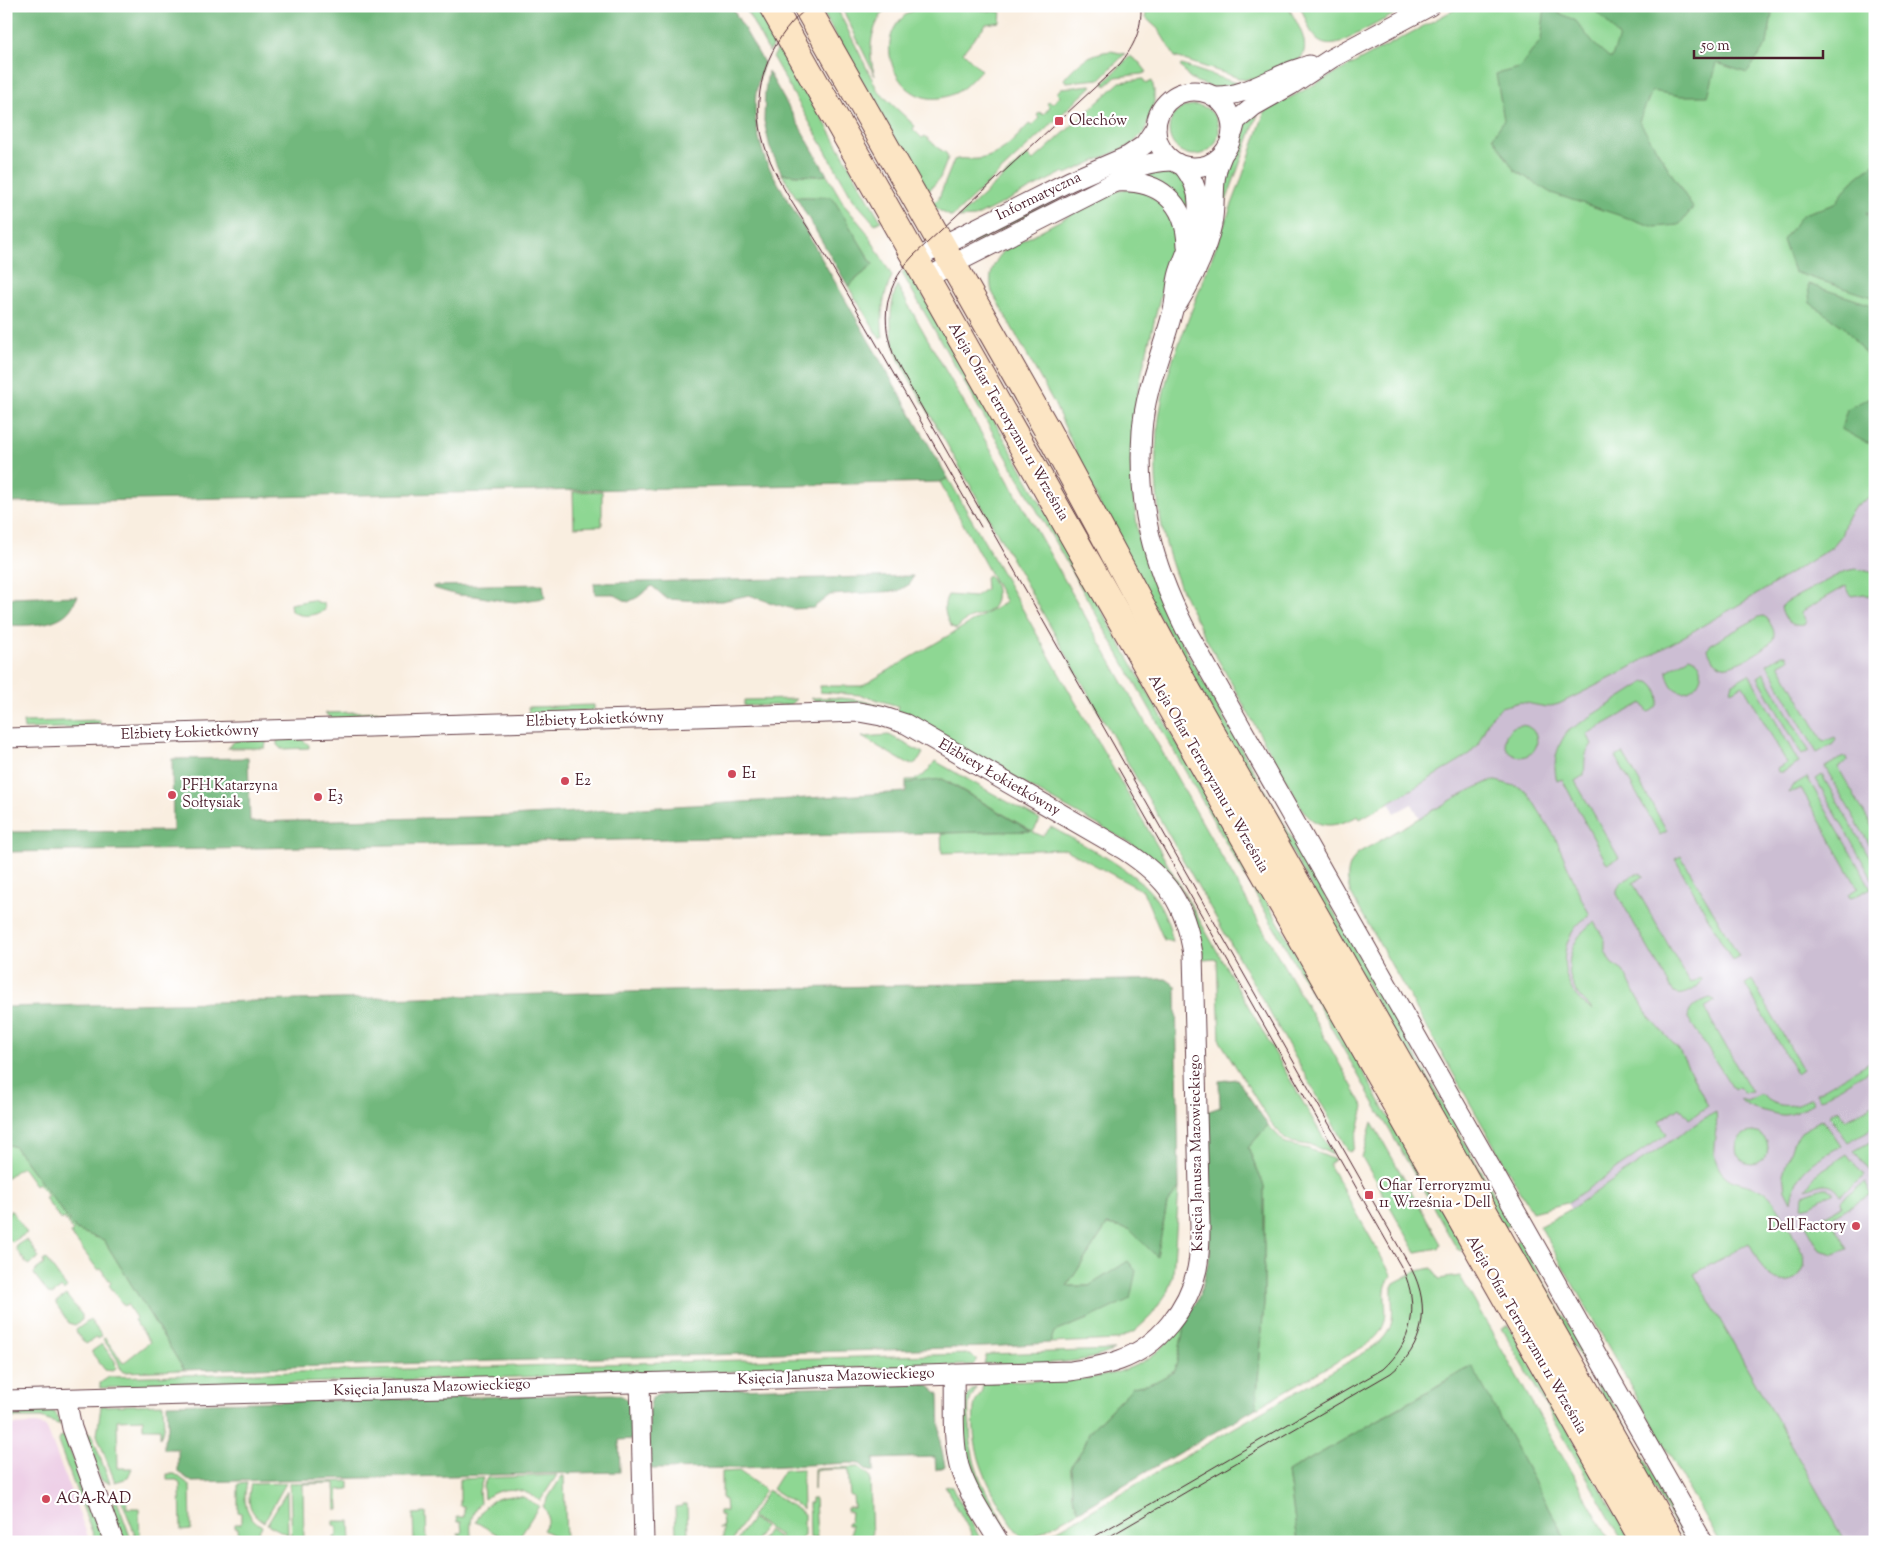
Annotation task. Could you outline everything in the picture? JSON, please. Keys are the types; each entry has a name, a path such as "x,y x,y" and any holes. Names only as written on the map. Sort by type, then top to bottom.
{"street":[{"name":"Aleja Ofiar Terroryzmu 11 Września","path":"772,6 1644,1542"},
{"name":"Aleja Ofiar Terroryzmu 11 Września","path":"806,6 1046,428 1183,682 1672,1542"},
{"path":"1173,312 1192,280 1208,237 1214,208 1215,173 1222,156 1229,146 1236,121 1254,106 1291,85 1332,58 1430,6"},
{"path":"1332,58 1285,73 1243,93 1214,96 1203,92 1189,91 1177,95 1166,102 1159,114 1156,127 1157,140 1162,151 1178,163 1194,182 1198,204 1196,222 1179,275 1173,312 1148,390 1142,429 1142,496 1148,530 1157,564 1184,628 1703,1542"},
{"path":"1214,96 1223,104 1230,117 1232,132"},
{"name":"Informatyczna","path":"920,269 947,255 1070,181 1128,156 1144,144 1156,127"},
{"path":"1178,163 1197,168 1210,164 1222,156"},
{"name":"Informatyczna","path":"947,255 1115,182 1123,174 1140,166 1157,162 1178,163"},
{"path":"1115,182 1129,181 1140,183 1158,189 1165,194 1180,214 1185,227 1187,252"},
{"name":"Elżbiety Łokietkówny","path":"6,738 859,712 881,716 906,724 1144,863"},
{"name":"Księcia Janusza Mazowieckiego","path":"6,1400 1071,1371 1098,1367 1121,1360 1144,1347 1158,1336 1181,1309 1193,1282 1199,1251 1193,954 1186,920 1175,898 1166,885 1144,863"},
{"path":"954,1374 956,1448 959,1466 966,1485 998,1542"},
{"path":"640,1382 644,1542"},
{"path":"66,1398 72,1428 114,1542"}],"shaded area":[{"path":"1875,298 1875,1542 1760,1542 1567,1203 1421,820 1412,804 1395,813 1388,801"},
{"path":"36,1424 47,1429 90,1542 6,1542 6,1425"}],"green space":[{"path":"6,6 731,6 764,63 757,89 755,113 756,125 766,162 948,478 940,482 6,503"},
{"path":"744,6 759,6 777,38 769,52"},
{"path":"819,6 836,6 878,91 915,126 913,129 922,138 925,136 946,153 948,158 940,178 926,194"},
{"path":"841,6 889,6 878,21 872,39 871,57 875,76"},
{"path":"927,6 1001,12 1000,22 986,24 963,52 981,70 959,91 937,98 918,95 903,84 893,67 890,49 893,30 905,15"},
{"path":"1145,6 1288,6 1302,32 1305,46 1304,53 1300,59 1252,83 1250,78 1245,80 1175,57 1158,29 1146,18"},
{"path":"1300,6 1410,6 1340,43 1331,45 1323,44 1313,35"},
{"path":"1461,6 1875,6 1875,496 1861,502 1854,508 1846,520 1841,536 1832,547 1761,592 1617,675 1559,704 1547,707 1520,702 1501,707 1489,719 1478,744 1467,756 1360,819 1358,816 1336,824 1322,824 1315,822 1303,810 1200,628 1174,570 1160,518 1157,492 1157,440 1160,414 1172,362 1239,186 1265,111"},
{"path":"1545,6 1576,21 1593,43 1611,59 1619,37 1590,6 1763,6 1772,14 1767,44 1747,73 1717,63 1708,96 1681,96 1652,91 1639,121 1693,208 1679,225 1655,227 1551,193 1514,170 1493,137 1504,120 1496,74 1519,68 1541,40"},
{"path":"780,44 881,221 875,224 853,199 773,58"},
{"path":"1111,51 1125,54 1100,79 1066,82 1064,79 1084,60 1096,54"},
{"path":"1130,56 1140,63 1147,72 1116,77 1106,86 1104,83"},
{"path":"1182,65 1242,85 1221,90 1197,82 1189,77 1180,66"},
{"path":"768,71 827,175 782,174 770,148 764,121"},
{"path":"1143,79 1146,84 1152,81 1154,102 1145,131 1131,145 1066,174 1064,172 975,217 958,218 1027,155 1033,161 1120,82"},
{"path":"1091,85 952,217 940,211 931,203 938,200 954,160 978,159 994,155 1018,136 1029,124 1032,126 1039,118 1037,115 1040,112 1043,115 1050,107 1047,104 1049,101 1052,104 1060,96 1057,93 1061,88"},
{"path":"1189,105 1199,105 1212,112 1219,125 1219,135 1212,148 1199,155 1189,155 1180,151 1173,144 1169,135 1169,125 1173,116 1180,109"},
{"path":"1258,114 1220,218 1219,185 1237,148 1242,125"},
{"path":"1151,150 1153,152 1151,154 967,247 964,246 965,243"},
{"path":"1875,163 1875,215 1866,212 1875,224 1875,298 1794,272 1783,240 1803,214 1835,204 1851,182"},
{"path":"1170,170 1177,174 1185,184 1190,215 1140,174 1143,171"},
{"path":"782,174 827,175 845,206 866,231 892,276 884,299 882,314 883,337 880,339 848,286 873,265 832,198 796,197"},
{"path":"1125,189 1145,192 1168,209 1177,230 1176,243 1165,277 1135,407 1131,462 1133,495 1138,532 1151,578 1187,653 1511,1224 1504,1228 1162,622 1105,516 1054,403 992,292 992,269 997,259 1005,250 1094,202"},
{"path":"796,197 832,197 873,265 848,286"},
{"path":"907,267 1464,1250 1457,1249 902,273"},
{"path":"1808,284 1875,306 1875,366 1845,328 1810,303"},
{"path":"897,285 1364,1107 1353,1150 1349,1152 899,360 893,341 891,322 892,304"},
{"path":"1875,394 1875,443 1867,443 1841,429 1847,409"},
{"path":"948,478 1333,1155 1314,1146 1290,1142 1285,1139 1269,1120 1220,1041 1217,959 1203,960 1201,941 1190,908 1173,879 1148,855 1132,844 896,712 898,706 861,695 820,692 820,686 862,686 1006,602 940,482"},
{"path":"602,491 602,526 574,527 573,492"},
{"path":"1857,569 1875,573 1875,598 1864,594 1851,596 1846,586 1801,612 1806,621 1804,625 1792,624 1786,619 1781,607 1786,602 1845,571"},
{"path":"988,575 994,582 996,592 993,606 987,612 965,621 956,629 952,627 945,611 948,595 974,597 986,589 985,577"},
{"path":"913,576 910,584 898,591 830,595 813,608 793,609 749,595 722,601 667,599 652,586 628,602 613,594 595,594 594,583"},
{"path":"543,584 545,598 515,602 457,595 433,588 433,586"},
{"path":"78,596 69,611 54,620 30,625 6,625 6,598"},
{"path":"312,600 324,604 325,610 308,615 299,615 291,611 290,604"},
{"path":"1763,616 1768,620 1773,630 1774,637 1770,643 1758,652 1734,664 1723,666 1715,662 1708,649 1711,644"},
{"path":"1782,655 1787,655 1789,659 1779,664 1823,742 1835,737 1836,740 1833,744 1817,753 1767,664"},
{"path":"1690,657 1698,662 1701,676 1693,688 1679,691 1672,686 1667,671"},
{"path":"1764,673 1809,751 1802,755 1758,677"},
{"path":"1749,674 1799,763 1783,772 1778,772 1777,769 1787,763 1743,685 1731,690 1733,683"},
{"path":"1645,682 1649,682 1656,689 1659,698 1656,707 1648,712 1642,703 1587,734 1592,744 1586,756 1584,775 1575,781 1619,858 1609,863 1606,862 1562,779 1557,781 1556,755 1568,731"},
{"path":"811,698 849,699 868,702 886,708 817,704"},
{"path":"796,699 790,705 744,706 744,700"},
{"path":"594,705 594,710 529,713 528,707"},
{"path":"389,711 390,717 332,719 325,713"},
{"path":"100,720 100,727 24,729 23,722"},
{"path":"1521,725 1533,729 1537,741 1533,753 1521,757 1509,753 1505,741 1509,729"},
{"path":"889,735 923,753 918,761 914,764 906,763 862,737"},
{"path":"267,739 265,748 227,748 235,741"},
{"path":"277,739 301,739 309,745 309,748 281,749 277,745"},
{"path":"1623,753 1667,831 1660,835 1616,757"},
{"path":"1846,757 1847,761 1838,767 1875,832 1875,854 1825,767"},
{"path":"248,758 250,822 511,816 906,792 906,783 942,779 1031,831 6,852 6,832 173,831 172,759"},
{"path":"935,761 1040,820 1033,832 1042,836 1051,827 1122,868 1147,888 1156,899 1167,920 1173,942 1164,940 1143,891 1065,849 942,853 941,833 1032,831 943,779 906,783 906,780 920,778"},
{"path":"1822,775 1875,867 1875,879 1873,880 1816,779"},
{"path":"1807,777 1871,888 1854,897 1850,898 1848,894 1858,888 1801,788 1789,793 1792,786"},
{"path":"1490,781 1519,787 1528,793 1555,837 1590,915 1575,928 1565,952 1564,964 1566,975 1576,995 1583,1004 1593,1010 1577,993 1572,983 1569,964 1574,944 1586,928 1594,922 1605,940 1605,951 1611,963 1623,971 1649,1017 1679,1050 1708,1106 1689,1119 1680,1107 1659,1121 1667,1134 1567,1203 1532,1212 1351,894 1348,883 1349,867 1358,853 1462,794"},
{"path":"1681,856 1739,956 1732,960 1675,859"},
{"path":"1640,873 1644,876 1633,883 1690,983 1702,979 1698,986 1691,991 1682,994 1674,993 1617,894 1620,883"},
{"path":"1166,979 1176,986 1179,1188 1167,1204 1157,1257 1129,1229 1107,1225 1067,1286 1089,1286 1128,1261 1136,1271 1130,1299 1054,1332 1050,1343 986,1347 184,1370 104,1240 76,1230 15,1147 6,1144 6,1007"},
{"path":"1752,980 1803,1070 1797,1074 1745,984"},
{"path":"1710,998 1715,1000 1714,1002 1704,1008 1752,1092 1744,1093 1739,1087 1734,1090 1688,1018 1693,1008"},
{"path":"1875,1059 1875,1067 1820,1099 1816,1093"},
{"path":"1237,1079 1268,1125 1248,1148 1264,1186 1264,1303 1256,1408 1079,1511 1072,1496 1071,1466 1084,1447 1089,1432 1133,1387 1155,1382 1175,1371 1186,1318 1196,1303 1202,1288 1210,1254 1206,1112 1220,1107 1219,1081"},
{"path":"1759,1095 1774,1103 1786,1106 1798,1104 1811,1098 1813,1103 1788,1115 1783,1115 1752,1107 1740,1099 1747,1101"},
{"path":"1875,1103 1875,1127 1848,1142 1829,1115 1839,1110 1845,1120"},
{"path":"1716,1112 1717,1124 1714,1152 1719,1168 1730,1179 1759,1189 1771,1198 1804,1256 1805,1263 1800,1275 1795,1279 1789,1281 1776,1280 1763,1269 1749,1243 1694,1274 1846,1542 1719,1542 1540,1226 1571,1209"},
{"path":"1822,1119 1841,1146 1822,1156 1802,1173 1793,1190 1791,1202 1785,1190 1783,1174 1793,1143 1801,1132"},
{"path":"1372,1122 1441,1244 1439,1248 1416,1252 1362,1157"},
{"path":"1268,1125 1286,1144 1309,1149 1335,1160 1329,1164 1392,1276 1387,1283 1385,1291 1386,1317 1378,1335 1368,1344 1256,1408 1264,1303 1264,1186 1248,1148"},
{"path":"1752,1132 1764,1136 1768,1148 1764,1160 1752,1164 1740,1160 1736,1148 1740,1136"},
{"path":"1875,1139 1875,1176 1874,1176 1854,1151"},
{"path":"6,1144 15,1147 76,1230 104,1240 184,1370 123,1372 121,1370 117,1359 103,1339 105,1338 123,1363 150,1342 134,1320 136,1318 127,1304 124,1306 109,1285 111,1283 101,1269 98,1270 70,1233 73,1231 64,1218 61,1220 45,1198 48,1196 38,1183 35,1185 22,1167 6,1178"},
{"path":"1847,1154 1864,1176 1841,1195 1834,1187 1826,1184 1806,1189 1816,1174"},
{"path":"1865,1182 1872,1194 1830,1218 1848,1249 1834,1254 1820,1250 1803,1220 1818,1219 1842,1206 1841,1200"},
{"path":"1179,1188 1173,1275 1167,1293 1151,1316 1135,1331 1117,1340 1050,1343 1053,1332 1090,1318 1128,1262 1089,1286 1067,1286 1107,1225 1129,1229 1157,1256 1167,1204"},
{"path":"1828,1188 1834,1192 1811,1205 1802,1207 1803,1195"},
{"path":"11,1210 27,1233 12,1242 6,1236 6,1217"},
{"path":"25,1240 28,1241 39,1258 28,1265 16,1249 17,1245"},
{"path":"1520,1240 1692,1542 1685,1542 1515,1243"},
{"path":"46,1259 67,1288 64,1291 62,1288 52,1295 48,1293 34,1274 44,1264 43,1261"},
{"path":"1432,1268 1439,1279 1460,1276 1611,1542 1567,1542 1471,1366 1288,1472 1298,1542 1046,1542 1044,1538 1374,1347 1387,1333 1392,1320 1392,1287 1394,1283 1417,1271"},
{"path":"66,1295 82,1315 82,1320 75,1325 69,1323 56,1304"},
{"path":"1186,1318 1175,1371 1155,1382 1133,1387 1089,1432 1084,1447 1071,1466 1072,1496 1079,1511 1032,1537 1026,1538 1019,1534 988,1482 976,1447 974,1408 982,1391 983,1383 1000,1381 1052,1381 1096,1377 1117,1372 1136,1365 1154,1354 1171,1338"},
{"path":"90,1320 102,1336 86,1344 77,1334 76,1330"},
{"path":"1508,1325 1631,1542 1623,1542 1502,1328"},
{"path":"102,1344 115,1361 116,1369 113,1371 105,1370 92,1353"},
{"path":"1114,1350 1069,1362 984,1364 986,1355 991,1354"},
{"path":"971,1354 976,1359 973,1365 100,1388 100,1383 109,1377"},
{"path":"1472,1366 1567,1542 1298,1542 1288,1472"},
{"path":"928,1385 939,1394 940,1442 945,1466 936,1470 935,1457 874,1459 874,1472 867,1470 860,1464 850,1463 741,1468 651,1469 649,1431 651,1402 653,1397 663,1391"},
{"path":"976,1387 969,1410 973,1456 976,1469 986,1491 1007,1527 1008,1531 1005,1534 982,1494 967,1454 964,1407 966,1398"},
{"path":"612,1394 627,1399 633,1410 633,1439 619,1440 620,1472 192,1482 178,1472 178,1449 164,1449 168,1428 167,1404"},
{"path":"163,1404 164,1428 160,1438 160,1428 143,1428 143,1419 117,1420 118,1468 132,1468 128,1478 115,1482 97,1435 101,1406"},
{"path":"45,1408 54,1412 61,1425 41,1418 6,1418 6,1409"},
{"path":"81,1431 87,1432 92,1436 110,1483 101,1480"},
{"path":"64,1435 105,1542 96,1542 58,1442"},
{"path":"859,1467 870,1476 872,1542 848,1540 848,1536 851,1535 851,1525 847,1525 847,1523 850,1522 851,1512 847,1512 847,1508 854,1508 853,1496 850,1496 848,1469 815,1470 814,1490 814,1469"},
{"path":"802,1469 803,1509 772,1489 784,1470"},
{"path":"739,1471 765,1490 742,1524 733,1542 720,1542 720,1539 723,1539 723,1528 719,1527 723,1526 722,1515 719,1515 719,1511 726,1511 725,1500 722,1499 722,1472"},
{"path":"167,1474 175,1474 190,1485 191,1530 181,1531 180,1484 177,1480 167,1480"},
{"path":"557,1475 540,1501 526,1493 512,1490 498,1491 484,1499 483,1486 487,1478"},
{"path":"562,1476 564,1476 566,1542 557,1542 558,1538 543,1530 548,1518 543,1506"},
{"path":"483,1478 479,1491 480,1503 473,1515 471,1525 472,1540 476,1542 461,1542 461,1535 458,1535 458,1533 462,1533 461,1522 458,1522 457,1517 464,1517 464,1506 460,1506 460,1479"},
{"path":"349,1481 349,1489 338,1490 339,1510 336,1510 335,1483 303,1484 304,1542 292,1542 290,1483"},
{"path":"247,1483 245,1502 247,1508 252,1518 262,1526 253,1542 235,1541 235,1539 239,1538 238,1528 235,1528 235,1524 241,1524 241,1513 238,1512 238,1484"},
{"path":"286,1483 264,1522 255,1514 250,1506 251,1484"},
{"path":"945,1486 952,1487 982,1542 915,1542 971,1539 972,1535"},
{"path":"768,1490 804,1514 804,1535 799,1542 760,1542 768,1530 780,1538 781,1536 751,1517"},
{"path":"287,1491 288,1535 267,1524"},
{"path":"120,1496 126,1496 127,1508 139,1508 140,1542 138,1542"},
{"path":"512,1496 523,1497 539,1506 516,1542 510,1542 476,1522 486,1506 494,1500"},
{"path":"116,1498 132,1542 122,1542 111,1508"},
{"path":"811,1499 815,1499 817,1538 810,1538 809,1503 811,1503"},
{"path":"683,1504 687,1504 688,1535 676,1535 675,1507 683,1506"},
{"path":"426,1513 427,1542 414,1542 413,1514"},
{"path":"752,1519 764,1527 755,1542 737,1542 740,1535"},
{"path":"333,1521 350,1521 351,1542 338,1542 338,1539 334,1539 337,1536 337,1526 333,1525"}],"tram line":[{"path":"810,6 786,30 769,59 763,75 759,109 764,144 770,161 788,196 828,260 981,527"},
{"path":"1100,1542 1391,1373 1411,1351 1421,1326 1422,1312 1418,1284 1412,1270 900,369 889,339 886,324 889,296 902,269 913,256 1120,64 1136,37 1140,23 1141,6"},
{"path":"1085,1542 1383,1369 1393,1359 1407,1336 1412,1310 1411,1297 1403,1270 1118,768"}],"place":[{"name":"Olechów","path":"1059,121"},
{"name":"E1","path":"732,774"},
{"name":"E2","path":"565,781"},
{"name":"PFH Katarzyna Sołtysiak","path":"172,795"},
{"name":"E3","path":"318,797"},
{"name":"Ofiar Terroryzmu 11 Września - Dell","path":"1369,1195"},
{"name":"Dell Factory","path":"1856,1226"},
{"name":"AGA-RAD","path":"46,1499"}]}
